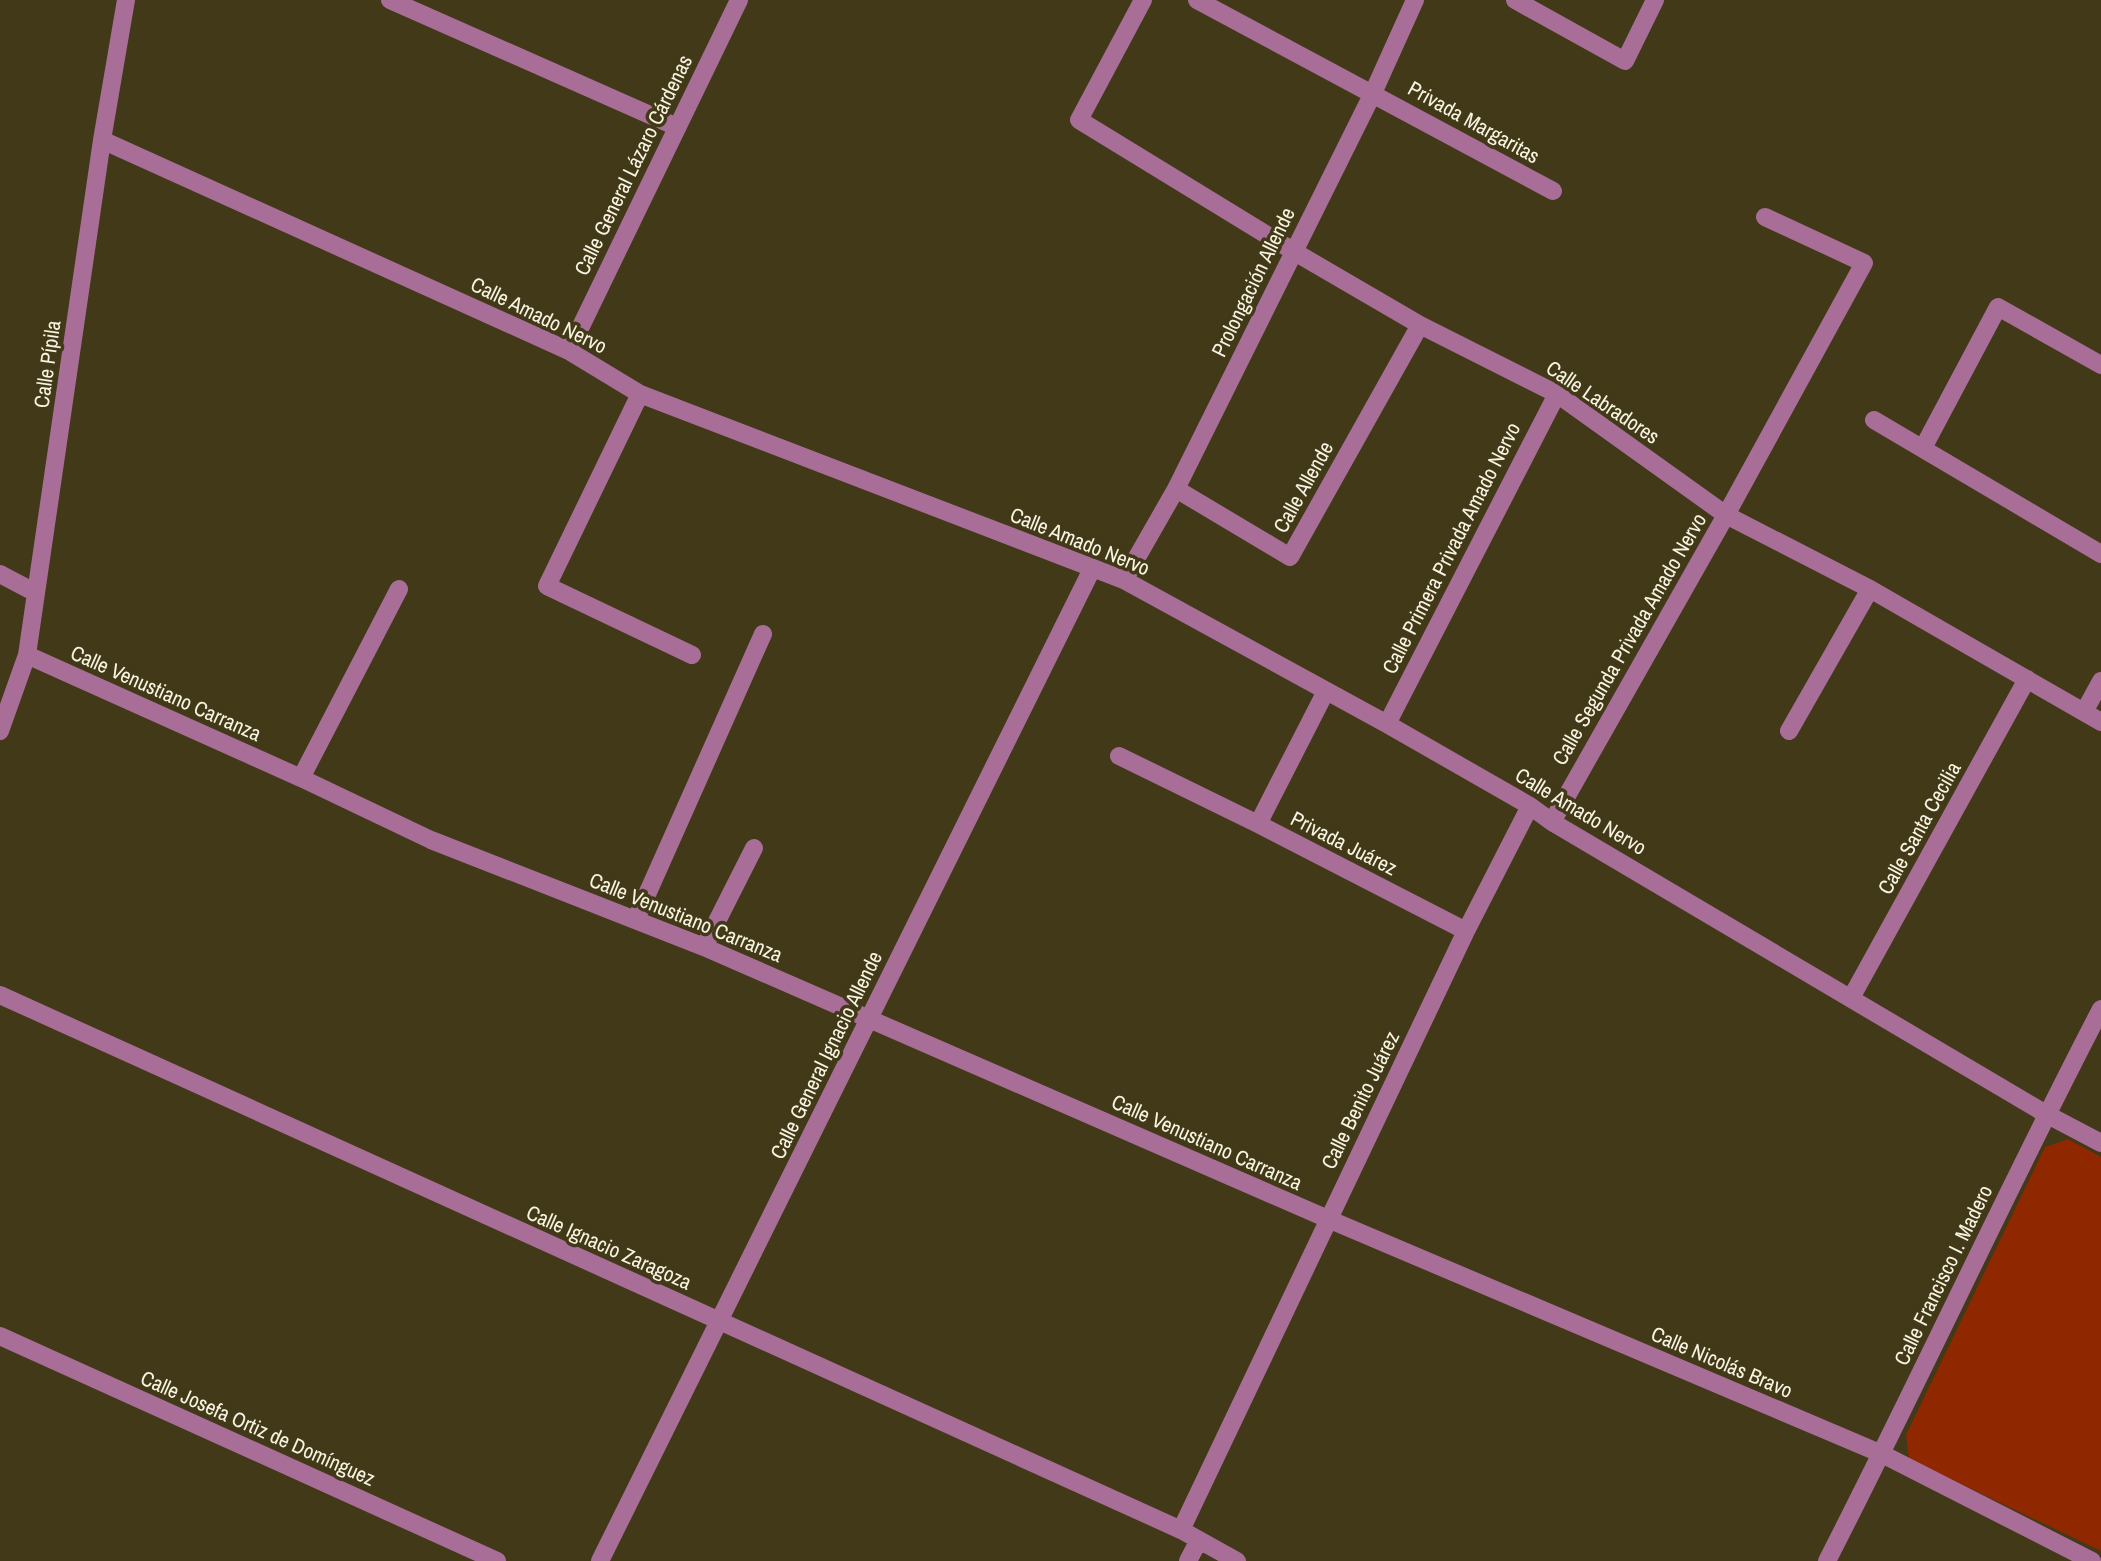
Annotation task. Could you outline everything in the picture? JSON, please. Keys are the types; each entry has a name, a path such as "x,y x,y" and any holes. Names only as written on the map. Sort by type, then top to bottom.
{"street":[{"name":"Calle Pípila","path":"0,731 27,655 102,140 126,0"},
{"path":"390,0 677,127"},
{"name":"Calle General Lázaro Cárdenas","path":"569,351 739,0"},
{"name":"Calle Labradores","path":"1143,0 1079,120 1420,325 1557,394 1726,515 1870,589 2101,722"},
{"name":"Privada Margaritas","path":"1197,0 1553,191"},
{"name":"Prolongación Allende","path":"1124,580 1176,489 1373,93 1415,0"},
{"path":"1515,0 1625,61 1655,0"},
{"name":"Calle Amado Nervo","path":"102,140 569,351 640,394 1124,580 1531,806 1552,822 2046,1114 2101,1143"},
{"name":"Calle Segunda Privada Amado Nervo","path":"1552,822 1726,515 1864,263 1765,217"},
{"path":"1923,447 1998,307 2101,365"},
{"name":"Calle Allende","path":"1176,489 1290,556 1420,325"},
{"path":"640,394 547,586 692,655"},
{"name":"Calle Primera Privada Amado Nervo","path":"1387,724 1557,394"},
{"path":"1874,420 2101,554"},
{"name":"Calle General Ignacio Allende","path":"600,1561 1092,569"},
{"path":"0,574 36,593"},
{"path":"300,778 399,589"},
{"path":"1790,731 1870,589"},
{"path":"636,919 763,634"},
{"name":"Calle Venustiano Carranza","path":"27,655 431,840 704,947 1328,1219"},
{"name":"Calle Santa Cecilia","path":"1851,998 2027,679"},
{"path":"2084,712 2101,681"},
{"name":"Privada Juárez","path":"1326,691 1258,824 1466,931"},
{"path":"1119,756 1258,824"},
{"name":"Calle Benito Juárez","path":"1181,1530 1466,931 1531,806"},
{"path":"704,947 754,848"},
{"name":"Calle Ignacio Zaragoza","path":"0,995 1181,1530 1237,1561"},
{"name":"Calle Francisco I. Madero","path":"1827,1561 1882,1454 2046,1114 2101,1009"},
{"name":"Calle Nicolás Bravo","path":"1328,1219 1882,1454 2091,1561"},
{"name":"Calle Josefa Ortiz de Domínguez","path":"0,1336 497,1561"},
{"path":"1188,1561 1199,1540"}],"shaded area":[{"path":"2068,1139 2101,1157 2101,1551 1909,1459 1906,1435 2045,1147"}]}
